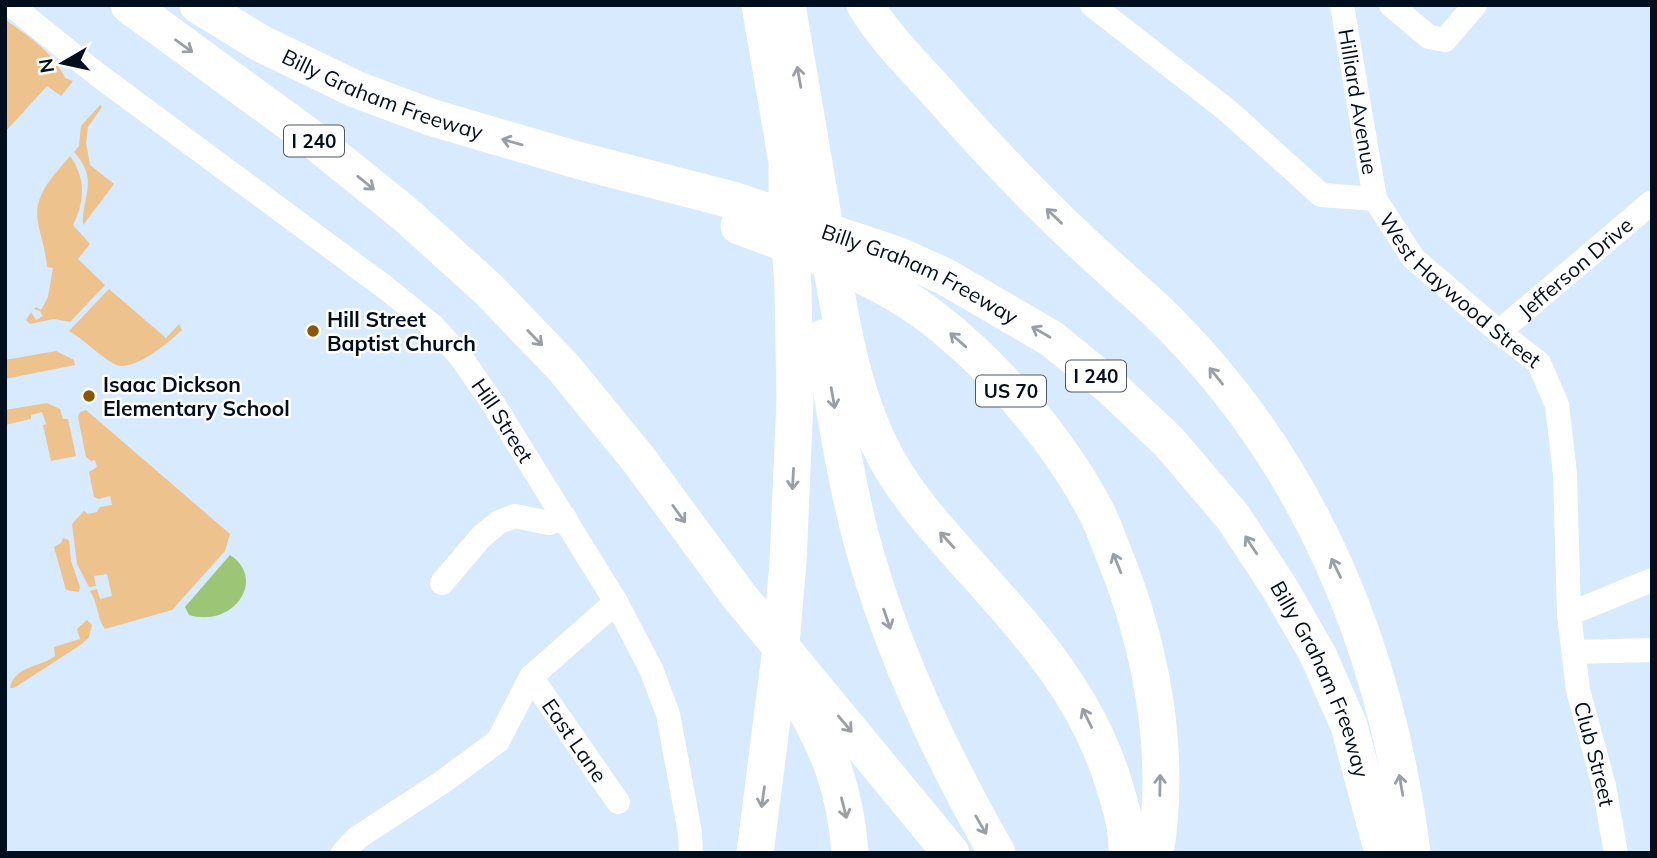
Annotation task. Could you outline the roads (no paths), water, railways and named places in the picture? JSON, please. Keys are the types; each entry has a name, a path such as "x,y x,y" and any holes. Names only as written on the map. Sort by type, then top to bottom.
{"highway":[{"name":"I 240","path":"129,5 311,138 405,214 488,289 564,368 639,460 739,596 951,853"},
{"name":"Billy Graham Freeway","path":"198,5 260,43 355,89 430,117 577,160 736,201 897,254 944,276 1052,339 1112,388 1169,442 1233,517 1279,587 1318,655 1349,726 1383,853"},
{"path":"760,5 793,145 814,289 858,526 886,618 924,714 964,796 997,853"},
{"path":"787,5 793,145"},
{"path":"865,5 878,26 1051,214 1157,312 1215,373 1263,438 1302,498 1344,583 1364,639 1392,732 1412,853"},
{"name":"US 70","path":"577,160 596,181 683,204 822,258 878,285 933,318 1014,393 1052,443 1097,513 1127,585 1148,659 1158,728 1160,785 1155,853"},
{"path":"755,853 771,742 788,562 795,400 814,289"},
{"path":"814,289 853,369 863,405 880,445 901,482 936,528 1054,664 1086,714 1108,765 1122,810 1128,853"},
{"path":"739,596 750,631 796,692 825,744 848,821 850,853"}],"street":[{"name":"Hill Street","path":"11,5 98,75 365,272 433,326 460,356 494,405 616,601 651,669 668,714 690,834 691,853"},
{"name":"West Haywood Street","path":"1092,5 1228,111 1321,195 1375,199 1413,258 1539,363 1557,405 1565,474 1569,614 1574,652"},
{"name":"Hilliard Avenue","path":"1342,5 1375,199"},
{"path":"1391,5 1429,37 1445,40 1475,5"},
{"name":"Jefferson Drive","path":"1499,332 1652,202"},
{"path":"442,583 481,537 499,522 515,516 549,523 565,518"},
{"path":"1569,614 1652,580"},
{"path":"343,853 357,838 441,783 498,741 531,677 616,601"},
{"path":"1574,652 1652,650"},
{"name":"Club Street","path":"1574,652 1578,690 1604,786 1616,853"},
{"name":"East Lane","path":"531,677 618,803"}],"place":[{"name":"Hill Street Baptist Church","path":"313,331"},
{"name":"Isaac Dickson Elementary School","path":"89,396"}]}
